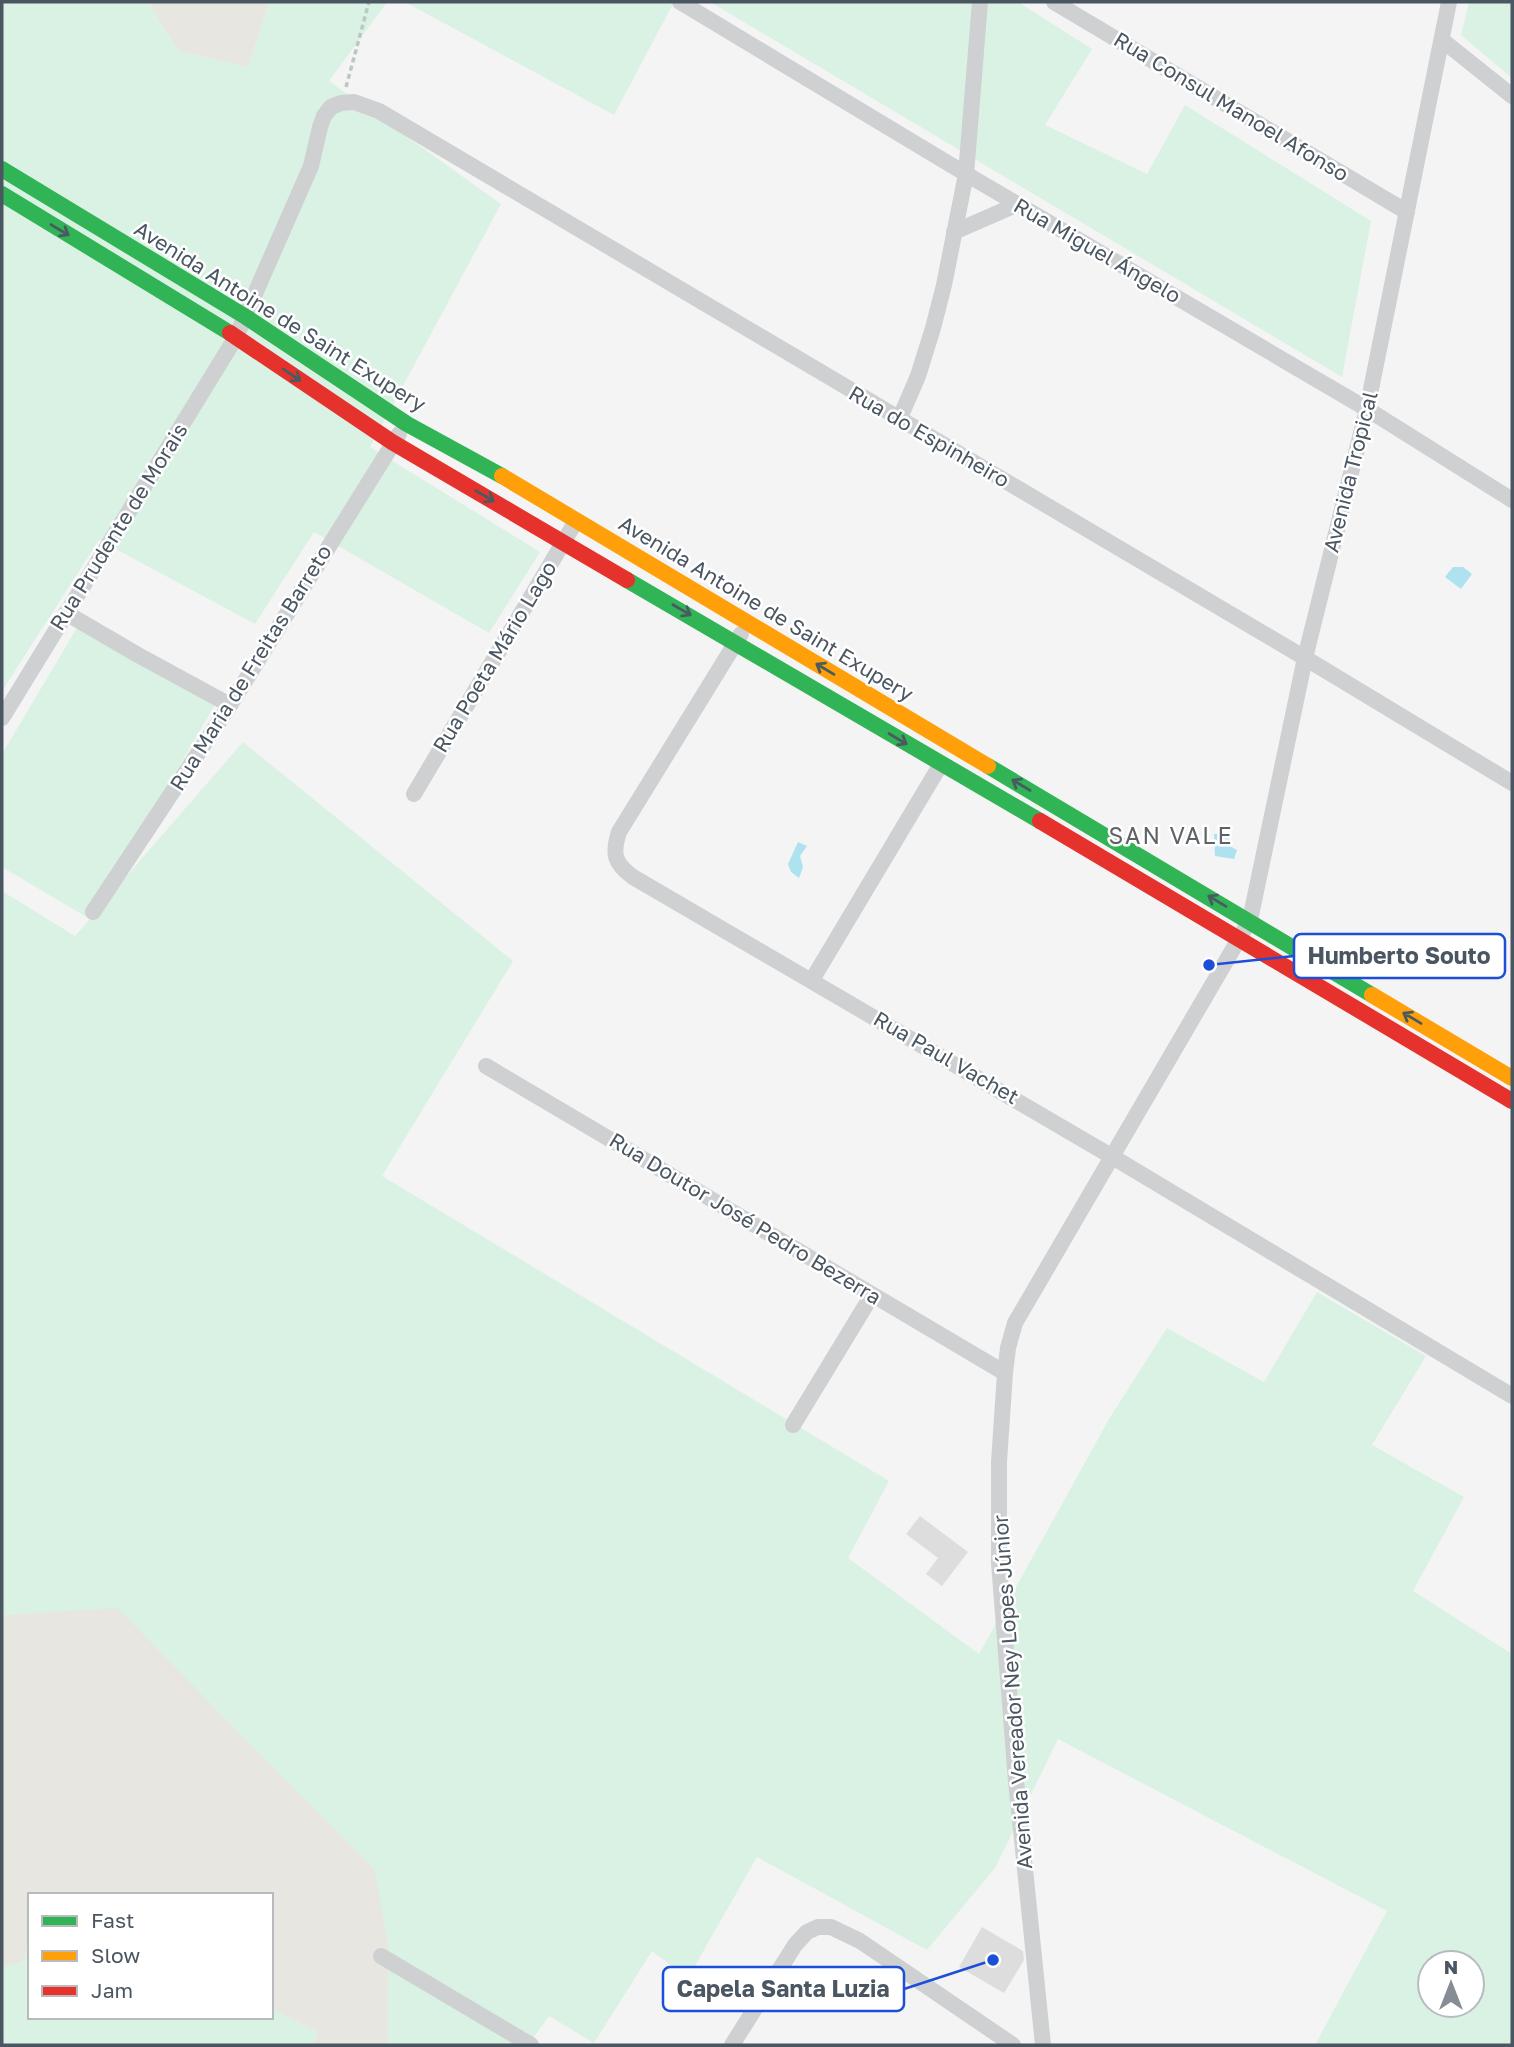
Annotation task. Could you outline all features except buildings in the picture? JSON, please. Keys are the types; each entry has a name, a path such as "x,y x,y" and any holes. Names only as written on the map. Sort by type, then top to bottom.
{"street":[{"name":"Rua Miguel Ángelo","path":"680,2 966,174 1367,409 1512,500"},
{"path":"899,420 918,376 933,328 966,174 980,2"},
{"name":"Rua Consul Manoel Afonso","path":"1054,2 1407,212"},
{"name":"Avenida Tropical","path":"1240,939 1250,920 1305,658 1367,409 1442,40 1443,4"},
{"path":"1442,40 1512,96"},
{"name":"Rua do Espinheiro","path":"341,103 354,102 379,111 1512,783"},
{"name":"Rua Prudente de Morais","path":"2,718 236,337 311,166 324,116 331,107 341,103"},
{"name":"Avenida Antoine de Saint Exupery","path":"2,169 246,317 407,424 481,464 1512,1078"},
{"name":"Avenida Antoine de Saint Exupery","path":"2,194 236,337 392,442 1512,1101"},
{"path":"954,232 1017,204"},
{"name":"Rua Maria de Freitas Barreto","path":"93,912 230,705 392,442 407,424"},
{"name":"Rua Poeta Mário Lago","path":"414,794 576,521"},
{"path":"66,613 230,705"},
{"name":"Rua Paul Vachet","path":"748,623 619,832 615,846 616,859 622,868 633,877 1111,1156 1512,1396"},
{"path":"812,980 941,764"},
{"name":"Avenida Vereador Ney Lopes Júnior","path":"1043,2045 1015,1767 999,1563 999,1462 1008,1348 1015,1324 1240,939"},
{"path":"1430,1051 1440,1035"},
{"name":"Rua Doutor José Pedro Bezerra","path":"486,1066 1005,1373"},
{"path":"793,1425 872,1295"},
{"path":"732,2045 795,1945 818,1927 831,1927 860,1941 1013,2045"},
{"path":"381,1956 531,2045"}],"path":[{"path":"341,103 369,2"}],"green space":[{"path":"2,2 148,2 178,51 248,67 269,2 387,2 329,81 501,204 370,447 540,552 489,633 314,532 255,624 99,540 2,691"},
{"path":"405,2 674,2 614,115"},
{"path":"710,2 1018,2 1092,49 1045,125 1147,174 1185,105 1371,221 1342,377"},
{"path":"1469,2 1512,2 1512,78 1461,35"},
{"path":"81,621 219,698 91,917 243,742 513,961 382,1176 889,1481 848,1558 979,1654 1109,1419 1167,1328 1264,1382 1317,1292 1426,1356 1372,1445 1464,1497 1413,1591 1512,1654 1512,2045 1315,2045 1387,1911 1058,1739 995,1868 927,1950 757,1857 688,1978 652,1951 594,2043 549,2016 528,2045 388,2045 388,1946 118,1609 2,1615 2,891 75,936 90,919 2,867 2,754"},
{"path":"28,1948 28,2019 273,2019 273,2010 318,2032 313,2045 2,2045 2,1968 22,1962"}],"sand":[{"path":"148,2 269,2 248,67 178,51"},
{"path":"117,1608 375,1871 388,1946 388,2045 313,2045 318,2032 273,2010 273,1893 28,1893 28,1948 22,1962 2,1968 2,1615"}],"water":[{"path":"1453,567 1463,567 1472,574 1461,589 1445,577"},
{"path":"1229,833 1230,846 1237,850 1234,859 1215,856 1214,834"},
{"path":"798,842 807,846 800,856 803,867 799,878 791,872 788,864"}],"traffic: fast":[{"path":"2,169 246,317 407,424 502,476"},
{"path":"2,194 230,333"},
{"path":"627,580 1040,821"},
{"path":"988,766 1372,995"}],"traffic: slow":[{"path":"502,476 988,766"},
{"path":"1372,995 1512,1078"}],"traffic: jam":[{"path":"230,333 392,442 627,580"},
{"path":"1040,821 1512,1101"}],"place":[{"name":"Humberto Souto","path":"1209,965"},
{"name":"Capela Santa Luzia","path":"993,1960"}],"district":[{"name":"SAN VALE","path":"1171,836"}]}
